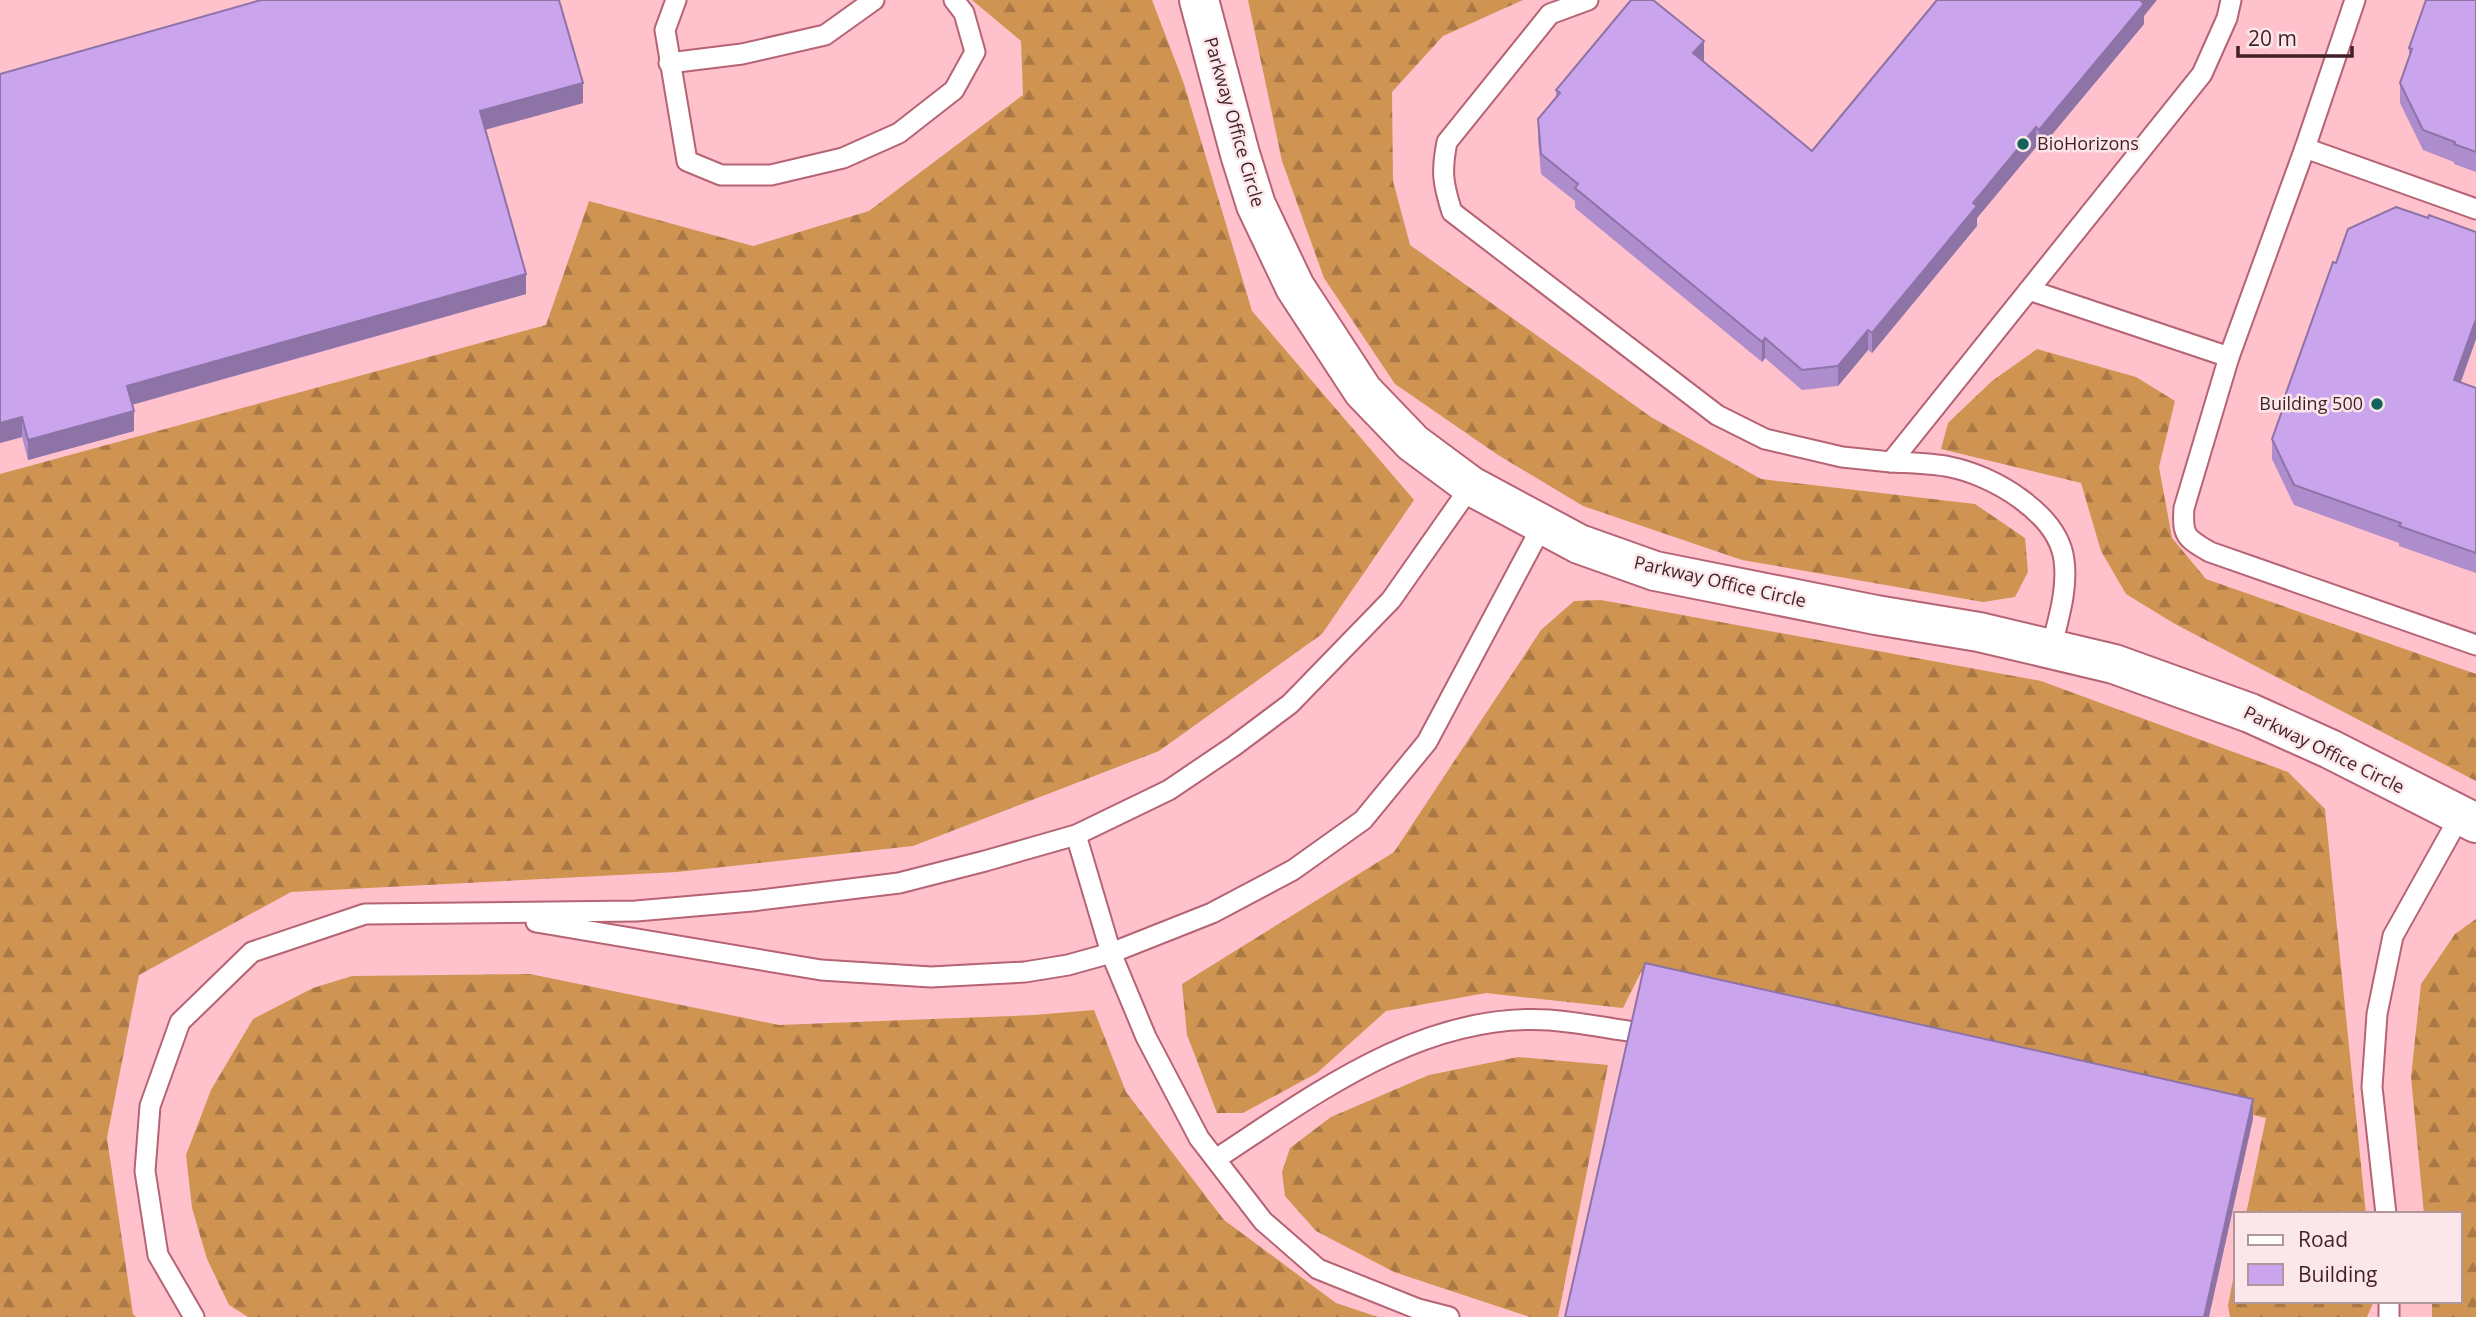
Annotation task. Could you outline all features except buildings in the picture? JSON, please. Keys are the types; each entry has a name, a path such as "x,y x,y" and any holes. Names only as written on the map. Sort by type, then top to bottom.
{"street":[{"name":"Parkway Office Circle","path":"1199,0 1256,205 1295,287 1363,391 1413,443 1471,486 1579,544 1655,571 1877,615 1979,632 2113,664 2250,713 2330,749 2468,819"}],"lane":[{"path":"676,0 664,30 687,161 722,175 771,175 844,158 899,133 954,90 975,52 964,13 954,0"},
{"path":"669,63 742,54 825,35 874,0"},
{"path":"1588,0 1550,14 1447,142 1442,166 1444,190 1452,212 1717,415 1765,439 1842,457 1951,467 2012,492 2040,514 2055,535 2064,556 2066,579 2051,649"},
{"path":"1891,462 2202,74 2217,42 2231,0"},
{"path":"2355,0 2305,148 2229,357 2184,508 2183,527 2190,541 2210,552 2476,645"},
{"path":"2305,148 2476,209"},
{"path":"2029,289 2229,357"},
{"path":"194,1317 158,1255 145,1171 150,1105 180,1022 252,953 365,914 636,911 752,901 899,883 1076,835 1169,790 1234,747 1290,704 1391,600 1471,486"},
{"path":"483,914 821,970 931,977 1025,972 1068,965 1111,953 1212,914 1293,870 1363,820 1427,742 1542,526"},
{"path":"2386,1212 2372,1087 2377,1014 2393,936 2468,819"},
{"path":"1076,835 1111,953 1146,1037 1199,1138 1263,1222 1318,1269 1418,1309 1450,1317"},
{"path":"1216,1159 1325,1087 1375,1060 1439,1034 1486,1023 1548,1020 1634,1032"}],"shaded area":[{"path":"0,0 2476,0 2476,1317 0,1317"}],"green space":[{"path":"972,0 1152,0 1184,84 1252,311 1414,500 1322,634 1159,751 913,846 677,872 291,892 139,975 107,1138 133,1314 136,1317 0,1317 0,474 546,325 589,201 753,246 869,211 1023,95 1021,41"},
{"path":"1248,0 1523,0 1443,36 1392,92 1393,181 1410,245 1651,417 1761,479 1975,504 2025,538 2028,572 2015,597 1983,602 1742,560 1583,506 1498,455 1395,384 1324,278 1282,161"},
{"path":"2037,349 2136,377 2175,401 2159,467 2172,538 2206,579 2476,674 2476,781 2175,624 2126,594 2101,551 2081,483 1941,449 1948,423 1992,381"},
{"path":"1601,600 2041,681 2288,772 2325,809 2366,1212 2246,1212 2266,1118 1641,972 1623,1008 1486,993 1386,1011 1317,1073 1243,1113 1217,1113 1187,1035 1182,984 1394,852 1541,630 1574,601"},
{"path":"2476,919 2476,1317 2432,1317 2432,1303 2462,1303 2462,1212 2424,1212 2411,1077 2421,984 2455,934"},
{"path":"530,974 779,1025 1034,1015 1094,1010 1126,1092 1224,1220 1336,1303 1378,1317 248,1317 229,1305 207,1259 192,1208 186,1155 211,1090 253,1019 313,988 352,976"},
{"path":"1518,1057 1608,1065 1558,1317 1530,1317 1394,1272 1316,1231 1285,1196 1282,1172 1290,1148 1331,1117 1429,1075"},
{"path":"2234,1274 2234,1303 2373,1303 2367,1317 2230,1317 2228,1306"}],"place":[{"name":"BioHorizons","path":"2023,144"},
{"name":"Building 500","path":"2377,404"}]}
